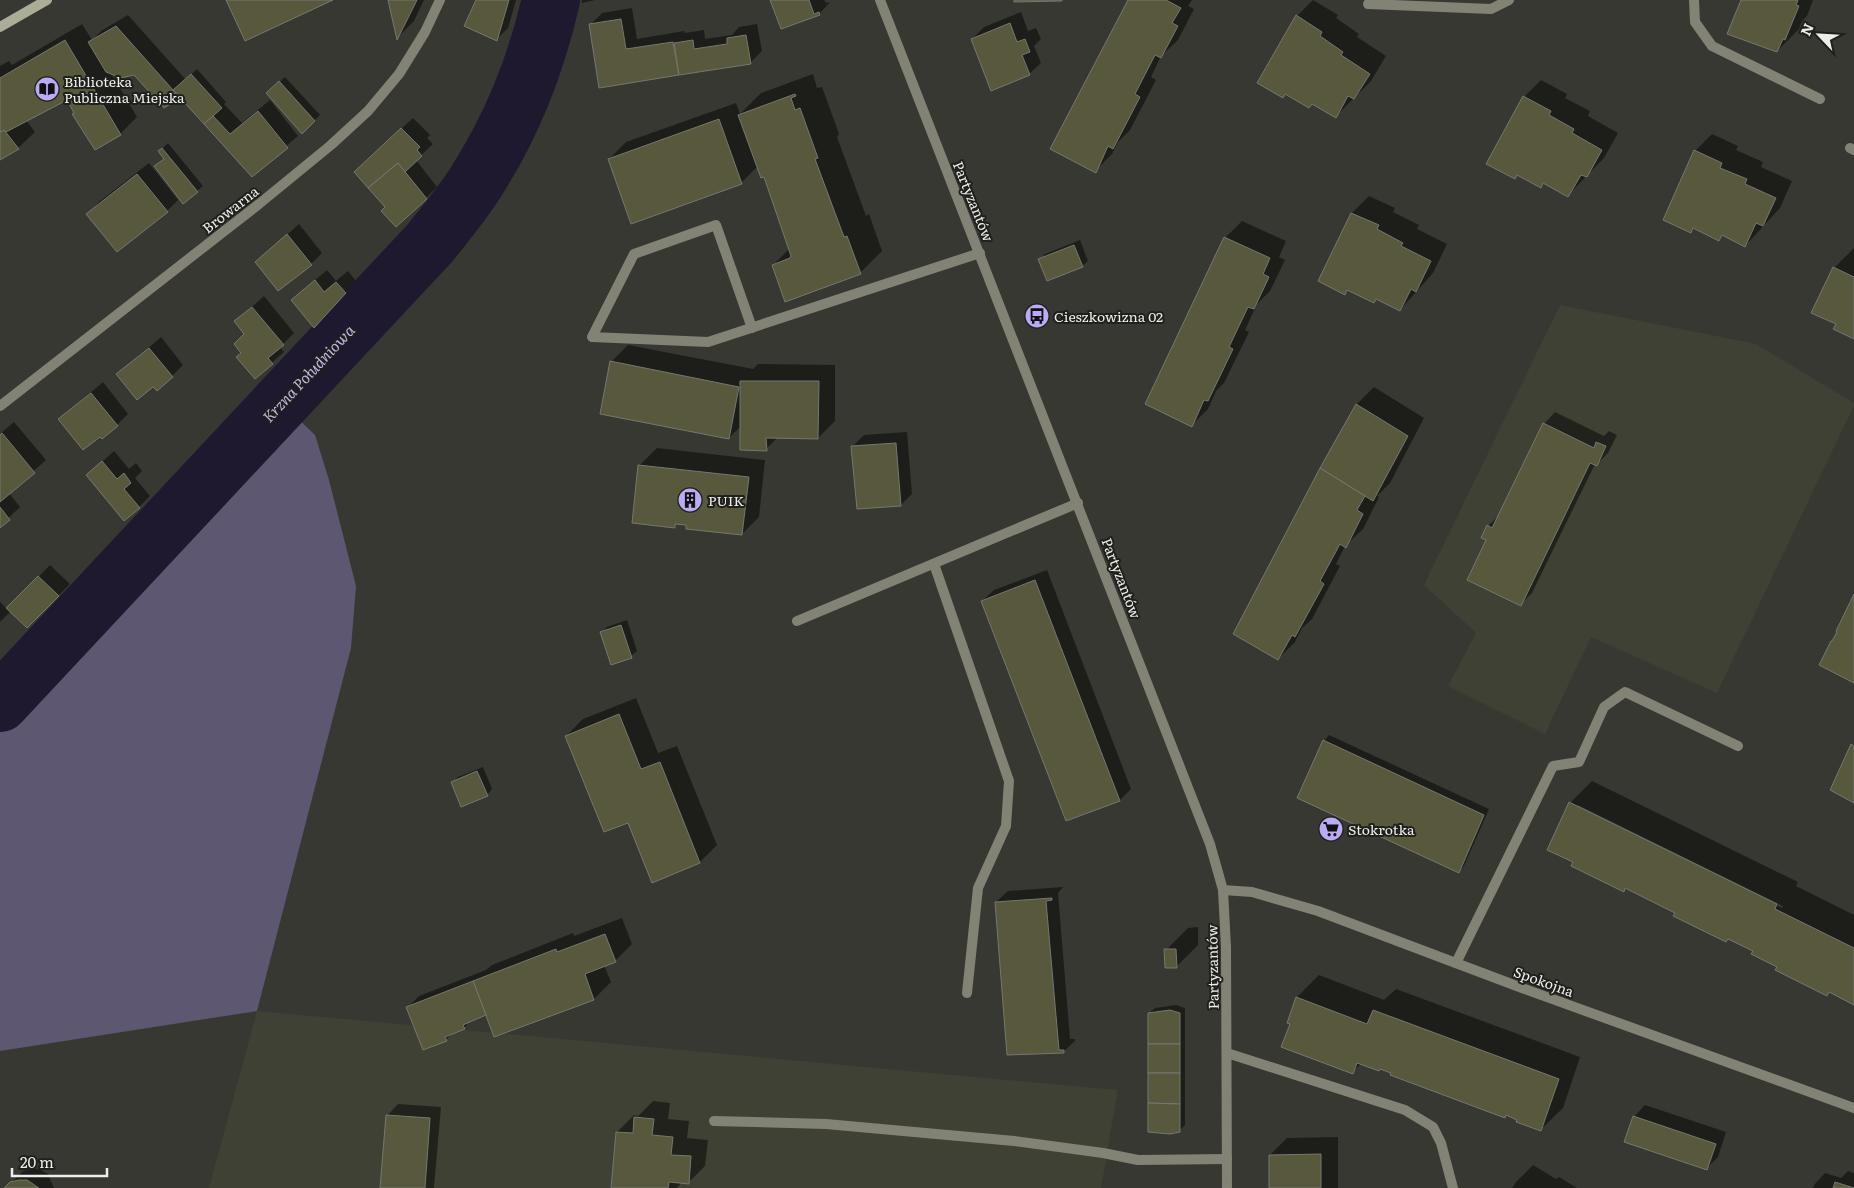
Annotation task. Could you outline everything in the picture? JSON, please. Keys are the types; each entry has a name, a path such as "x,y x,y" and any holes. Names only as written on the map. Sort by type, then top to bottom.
{"main road":[{"path":"0,28 47,0"}],"street":[{"name":"Browarna","path":"0,406 259,204 368,111 398,74 425,32 440,0"},
{"name":"Partyzantów","path":"880,0 1207,835 1223,890 1226,947 1227,1188"},
{"path":"1368,4 1491,9 1509,0"},
{"path":"1694,0 1695,22 1712,46 1820,99"},
{"path":"752,328 716,225 634,254 592,337 708,342 752,328 980,252"},
{"path":"797,621 1078,503"},
{"path":"934,564 1008,781 1006,826 978,888 967,993"},
{"path":"1456,963 1553,766 1579,762 1604,707 1625,692 1738,746"},
{"name":"Spokojna","path":"1223,890 1252,892 1318,911 1854,1108"},
{"path":"1227,1053 1405,1110 1433,1128 1441,1143 1453,1188"},
{"path":"714,1121 826,1124 1014,1141 1103,1153 1138,1160 1227,1159"}],"shaded area":[{"path":"1560,305 1756,344 1854,403 1854,405 1717,693 1591,637 1545,734 1448,686 1476,633 1424,585"},
{"path":"293,414 315,435 329,480 356,586 351,648 257,1011 0,1051 0,726 87,631"},
{"path":"257,1011 1117,1090 1117,1094 1101,1188 209,1188"}],"building":[{"path":"226,0 333,0 245,41"},
{"path":"388,0 417,0 397,40"},
{"path":"476,0 509,0 497,41 464,26"},
{"path":"770,0 809,0 814,14 819,12 820,15 781,29"},
{"path":"1014,0 1062,0 1062,1 1014,2"},
{"path":"1128,0 1166,0 1181,8 1172,23 1178,26 1161,58 1155,55 1135,94 1140,97 1113,149 1108,146 1096,173 1050,149"},
{"path":"1741,0 1798,0 1796,5 1799,6 1785,40 1783,39 1777,52 1727,34"},
{"path":"1296,15 1322,32 1320,36 1343,52 1341,55 1370,74 1354,99 1348,96 1336,118 1312,104 1309,108 1285,94 1283,98 1257,83"},
{"path":"621,19 626,49 673,42 679,75 599,88 589,24"},
{"path":"1010,23 1017,42 1025,39 1030,52 1022,55 1030,75 991,91 971,39"},
{"path":"116,26 180,98 164,108 134,75 121,78 106,72 88,42"},
{"path":"746,35 751,64 679,75 674,43 693,40 694,49 727,44 727,38"},
{"name":"Biblioteka Publiczna Miejska","path":"65,40 121,135 95,150 72,114 74,113 67,100 6,132 4,130 1,132 0,130 0,78"},
{"path":"191,74 222,108 204,124 173,90"},
{"path":"279,81 315,121 302,134 266,93"},
{"path":"795,94 796,96 791,98 795,110 800,108 818,158 815,159 844,237 847,236 861,274 785,302 772,265 791,256 764,177 761,178 738,115"},
{"path":"1523,96 1551,111 1549,115 1574,129 1572,133 1602,150 1587,177 1581,175 1568,197 1543,183 1541,188 1517,175 1515,179 1486,164"},
{"path":"258,111 288,148 252,177 204,124 213,116 230,134"},
{"path":"719,119 742,184 631,224 608,159"},
{"path":"401,128 420,147 417,150 422,156 405,172 398,163 368,188 354,172"},
{"path":"0,130 1,132 4,130 19,149 0,160"},
{"path":"162,148 198,192 183,204 154,166 164,159 158,151"},
{"path":"1694,150 1722,163 1720,168 1747,179 1745,184 1776,198 1763,226 1756,223 1745,247 1722,235 1719,241 1693,228 1691,233 1663,220"},
{"path":"398,163 427,199 396,227 381,211 385,207 368,188"},
{"path":"137,174 168,212 117,252 86,214"},
{"path":"1351,213 1379,225 1377,229 1403,243 1401,246 1431,261 1416,292 1411,289 1400,311 1376,299 1374,303 1347,290 1345,295 1318,281"},
{"path":"287,234 312,265 278,291 255,262"},
{"path":"1224,237 1270,258 1263,274 1269,277 1254,309 1248,307 1229,347 1233,349 1208,401 1204,400 1192,427 1145,404"},
{"path":"1074,245 1083,267 1047,281 1038,259"},
{"path":"1833,267 1854,277 1854,339 1833,329 1836,324 1811,313"},
{"path":"315,280 324,292 336,282 346,293 314,328 291,300"},
{"path":"252,307 284,345 268,358 273,364 255,379 236,357 241,353 234,344 244,334 234,321"},
{"path":"149,348 173,377 157,391 153,387 137,400 116,374"},
{"path":"610,361 739,387 729,439 600,414"},
{"path":"740,381 819,381 818,439 766,438 767,451 740,450"},
{"path":"91,393 118,426 102,439 100,437 83,450 58,419"},
{"path":"1356,404 1408,436 1373,501 1320,468"},
{"path":"1543,423 1594,448 1596,442 1606,446 1597,466 1590,463 1521,606 1467,580 1486,540 1481,538 1487,525 1492,528"},
{"path":"2,433 35,473 0,502 0,435"},
{"path":"896,443 901,506 857,509 851,446"},
{"path":"102,461 117,479 124,473 131,483 124,489 140,508 124,521 86,475"},
{"name":"PUIK","path":"638,465 749,477 742,535 686,529 686,525 675,524 675,528 632,523"},
{"path":"1320,468 1365,496 1357,510 1363,514 1346,548 1340,544 1320,581 1324,584 1295,637 1292,635 1278,660 1233,634"},
{"path":"0,507 10,520 0,528"},
{"path":"38,576 59,596 27,628 6,608"},
{"path":"1035,580 1120,801 1066,821 981,601"},
{"path":"1854,594 1854,683 1819,665 1837,632"},
{"path":"621,625 632,658 611,665 600,632"},
{"path":"619,714 641,769 660,762 700,863 652,883 628,823 604,832 565,736"},
{"path":"1323,740 1484,815 1459,873 1297,798"},
{"path":"1851,744 1854,746 1854,803 1830,790"},
{"path":"477,771 488,796 461,807 451,782"},
{"path":"1569,802 1777,904 1775,909 1854,948 1854,1005 1829,992 1827,996 1775,970 1777,967 1751,954 1753,951 1728,939 1726,942 1673,916 1675,913 1625,888 1624,892 1571,866 1573,862 1547,850"},
{"path":"1052,898 1052,900 1046,901 1059,1050 1064,1050 1064,1053 1007,1055 995,902"},
{"path":"605,934 616,962 585,974 594,1000 494,1037 473,981 556,949 557,952"},
{"path":"1164,949 1176,949 1177,968 1165,968"},
{"path":"473,981 486,1015 463,1025 465,1029 445,1037 447,1041 423,1050 406,1007"},
{"path":"1296,997 1367,1024 1373,1010 1559,1079 1541,1131 1516,1122 1517,1120 1506,1115 1505,1118 1390,1075 1391,1073 1380,1069 1379,1071 1357,1063 1353,1074 1281,1047 1290,1024 1287,1023"},
{"path":"1170,1010 1180,1013 1180,1044 1148,1044 1148,1013"},
{"path":"1148,1044 1180,1044 1180,1073 1148,1073"},
{"path":"1148,1073 1180,1073 1180,1104 1148,1103"},
{"path":"1148,1103 1180,1104 1180,1132 1170,1134 1148,1132"},
{"path":"386,1115 430,1118 425,1188 380,1188"},
{"path":"1633,1116 1716,1144 1707,1170 1624,1142"},
{"path":"634,1117 654,1119 652,1135 673,1137 671,1155 691,1156 689,1184 669,1182 668,1188 611,1188 616,1132 633,1133"},
{"path":"1321,1154 1321,1188 1269,1188 1269,1155"},
{"path":"27,1180 39,1188 4,1188 10,1182"},
{"path":"1835,1182 1854,1188 1833,1188"}],"waterway":[{"name":"Krzna Południowa","path":"0,703 430,243 453,214 488,163 511,118 530,73 551,0"}],"place":[{"name":"Biblioteka Publiczna Miejska","path":"47,89"},
{"name":"Cieszkowizna 02","path":"1037,316"},
{"name":"PUIK","path":"690,500"},
{"name":"Stokrotka","path":"1331,829"}]}
